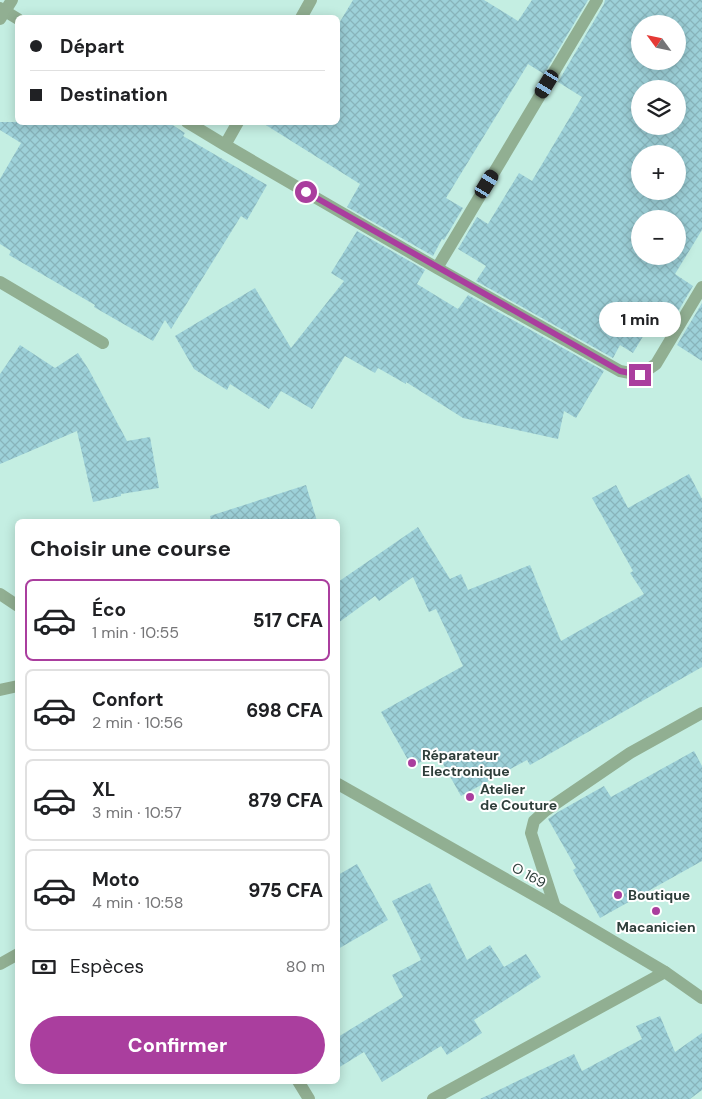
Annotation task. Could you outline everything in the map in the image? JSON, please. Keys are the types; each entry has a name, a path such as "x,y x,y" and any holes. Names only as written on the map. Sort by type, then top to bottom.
{"street":[{"path":"303,15 311,0"},
{"path":"437,268 597,0"},
{"path":"4,10 15,17"},
{"path":"193,125 437,268 620,371 640,375 656,364 702,287"},
{"path":"224,145 236,125"},
{"path":"0,282 103,343"},
{"path":"0,594 15,604"},
{"path":"0,690 15,687"},
{"path":"556,907 531,834 534,821 545,810 630,753 702,713"},
{"name":"O 169","path":"340,785 556,907 665,972 702,998"},
{"path":"0,964 15,956"},
{"path":"433,1099 665,972"},
{"path":"300,1084 309,1099"}],"building":[{"path":"353,0 484,0 518,21 532,0 588,0 544,74 528,64 446,198 463,208 433,256 347,207 360,184 266,125 340,125 340,22"},
{"path":"605,0 702,0 702,230 686,256 686,210 631,210 631,265 681,265 675,274 693,286 663,337 648,328 633,353 620,345 613,358 476,281 486,266 458,249 477,217 488,224 519,173 532,181 582,97 558,82"},
{"path":"0,122 15,122 15,125 173,125 185,133 183,136 267,185 247,220 241,216 171,329 165,320 153,341 9,255 11,251 0,244 0,179 21,143 0,130"},
{"path":"357,231 425,270 417,284 458,309 468,295 604,371 576,418 564,411 558,439 463,418 406,382 406,384 378,368 375,373 345,356 312,409 281,391 269,409 230,384 227,390 194,369 175,336 255,288 291,348 344,281 331,273"},
{"path":"702,303 702,361 677,345"},
{"path":"20,345 55,368 78,353 127,441 150,437 159,488 121,494 121,496 93,502 77,431 0,464 0,374"},
{"path":"689,474 702,499 702,667 530,765 527,760 461,796 437,753 412,767 381,712 463,666 436,609 429,612 413,577 379,601 375,596 340,622 340,581 418,527 450,579 461,574 468,590 530,565 561,641 644,594 630,573 633,571 592,498 616,485 628,508"},
{"path":"306,485 316,519 211,519 210,516"},
{"path":"694,751 702,766 702,861 600,918 573,870 576,868 548,819 604,786 611,797"},
{"path":"357,864 388,920 340,948 340,874"},
{"path":"430,883 467,960 490,945 504,967 526,954 541,977 474,1020 482,1033 447,1055 441,1046 382,1082 364,1052 340,1067 340,1036 403,997 392,975 421,960 392,901"},
{"path":"660,1016 675,1052 702,1033 702,1090 690,1099 480,1099 574,1054 582,1071 642,1039 636,1026"}],"place":[{"name":"Réparateur Electronique","path":"412,763"},
{"name":"Atelier de Couture","path":"470,797"},
{"name":"Boutique","path":"618,895"},
{"name":"Macanicien","path":"656,911"}],"route":[{"path":"306,192 620,371 640,375"}]}
